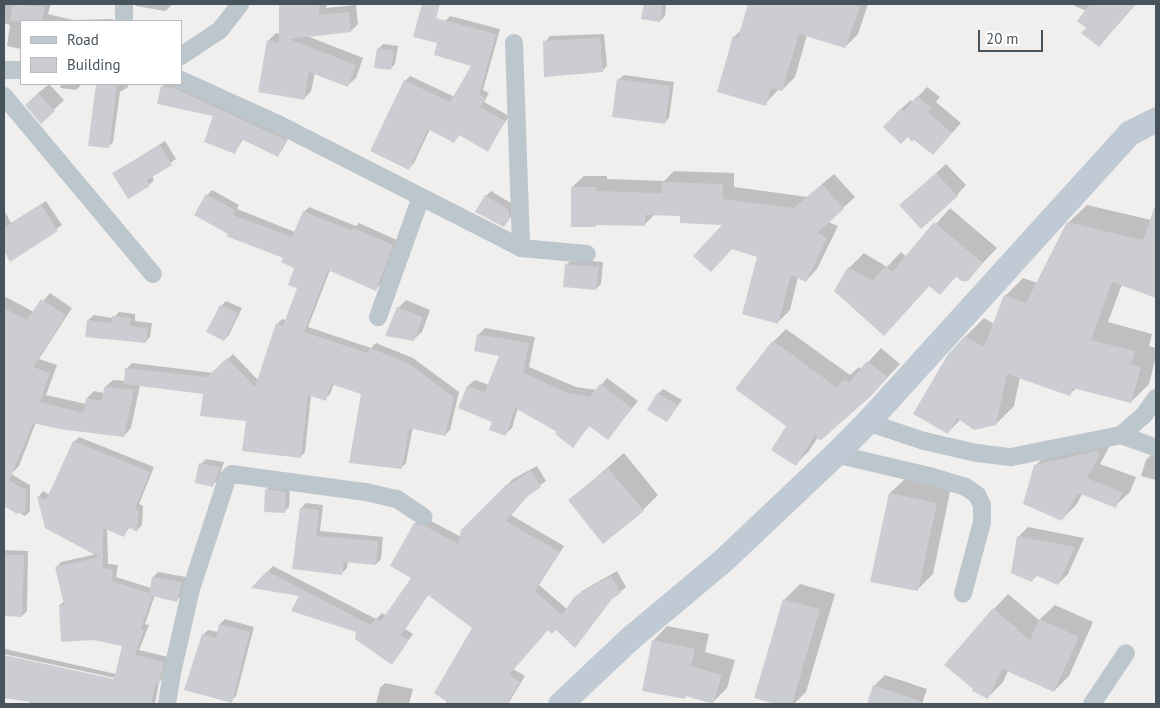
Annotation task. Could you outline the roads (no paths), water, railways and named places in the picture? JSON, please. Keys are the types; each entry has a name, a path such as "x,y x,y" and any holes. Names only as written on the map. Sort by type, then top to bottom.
{"main road":[{"path":"560,704 630,638 722,561 867,422 1129,133 1156,119"}],"street":[{"path":"124,4 124,20"},
{"path":"182,55 220,30 240,4"},
{"path":"514,43 521,248"},
{"path":"4,70 20,70"},
{"path":"182,80 278,124 521,248 587,254"},
{"path":"4,96 153,274"},
{"path":"378,317 421,197"},
{"path":"867,422 924,441 977,453 1011,457 1121,435 1144,415 1156,398"},
{"path":"1121,435 1156,448"},
{"path":"834,454 933,477 966,487 977,495 982,505 982,522 964,594"},
{"path":"167,704 191,589 227,479 232,474 366,492 397,499 424,517"},
{"path":"1092,704 1126,653"}]}
